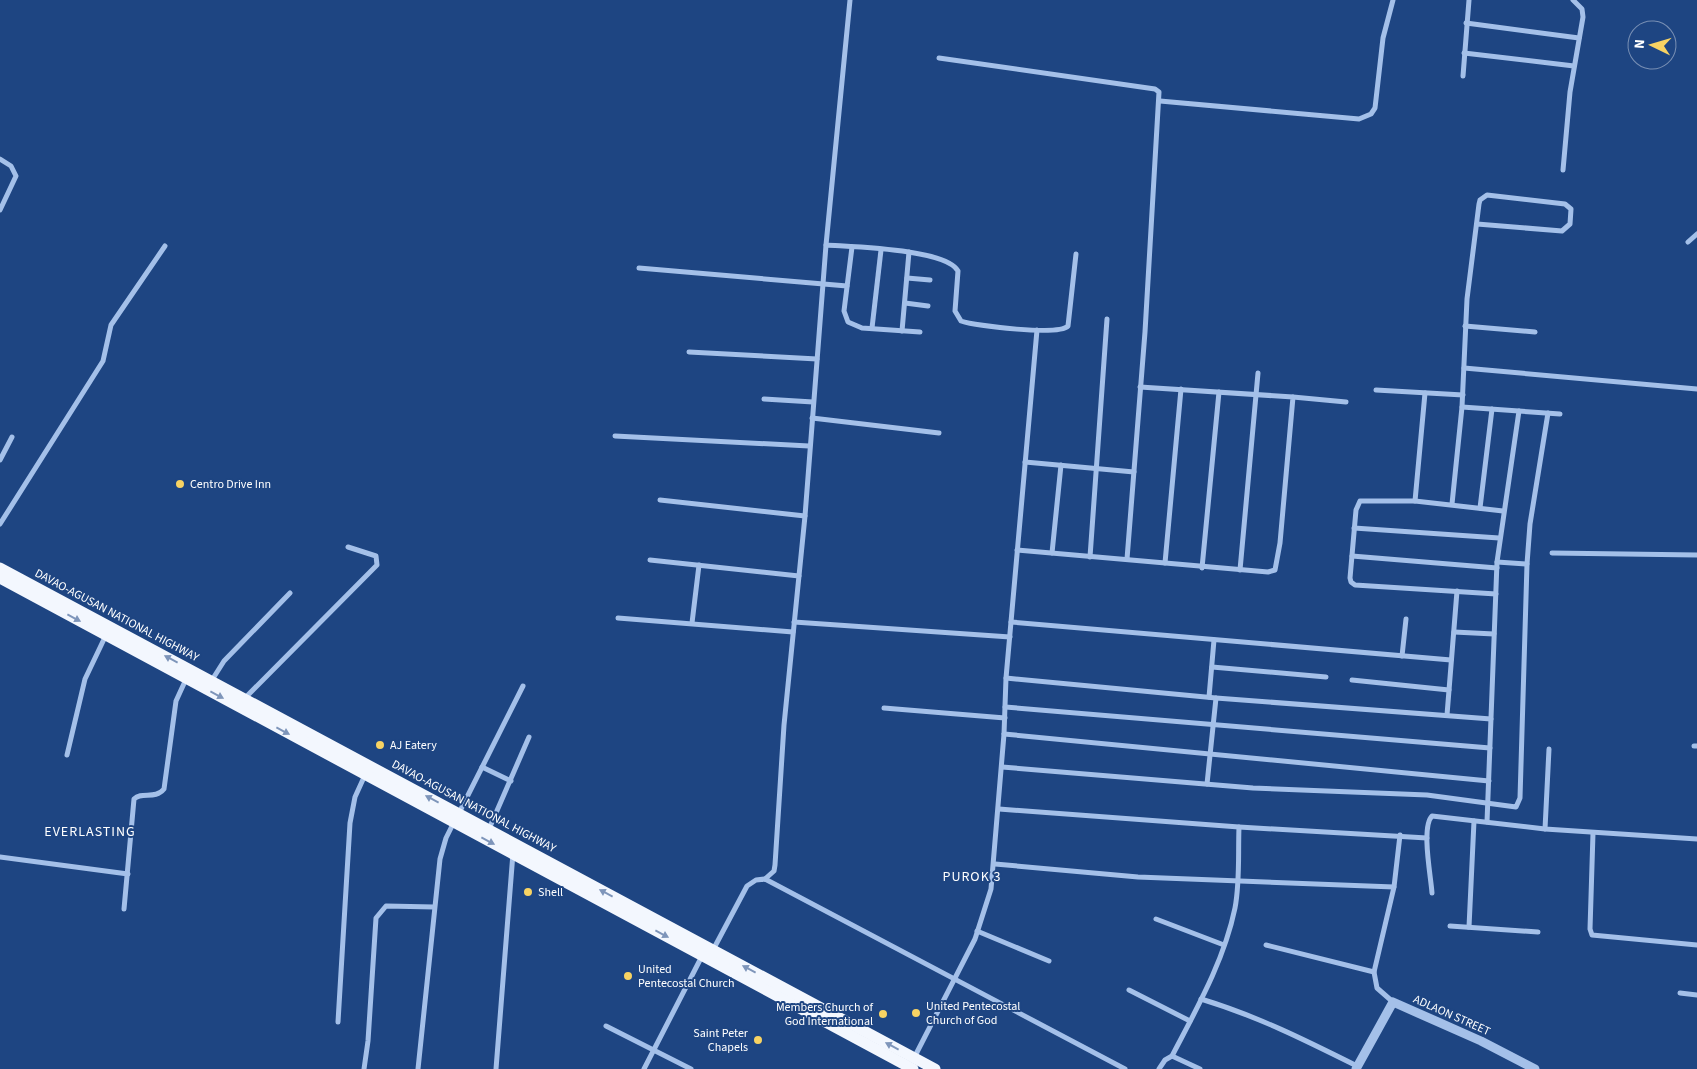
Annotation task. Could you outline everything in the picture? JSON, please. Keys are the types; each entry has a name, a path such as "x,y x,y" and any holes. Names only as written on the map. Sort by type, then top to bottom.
{"highway":[{"name":"DAVAO-AGUSAN NATIONAL HIGHWAY","path":"0,568 108,631"},
{"name":"DAVAO-AGUSAN NATIONAL HIGHWAY","path":"0,578 108,631 189,674 911,1066 935,1069"},
{"name":"DAVAO-AGUSAN NATIONAL HIGHWAY","path":"189,674 212,680 341,756 365,775 456,818 489,830 514,849"}],"street":[{"path":"644,1069 747,886 756,880 765,879 774,872 784,725 799,576 826,245 850,0"},
{"path":"1160,101 1359,119 1366,118 1375,108 1383,38 1394,0"},
{"path":"1463,76 1468,0"},
{"path":"1564,170 1570,92 1582,9 1573,0"},
{"path":"1466,23 1579,38"},
{"path":"1464,53 1574,66"},
{"path":"939,58 1155,89 1159,92 1160,101 1127,559"},
{"path":"0,159 11,166 16,172 16,176 0,210"},
{"path":"1452,504 1463,395 1465,326 1476,224 1480,200 1487,195 1565,204 1571,209 1570,224 1562,231 1476,224"},
{"path":"1688,242 1697,234"},
{"path":"826,245 930,255 955,266 958,271 955,311 961,321 1059,331 1068,326 1076,254"},
{"path":"0,524 103,361 111,325 165,246"},
{"path":"852,247 844,311 848,322 852,326 920,332"},
{"path":"872,328 881,250"},
{"path":"902,331 910,252"},
{"path":"639,268 847,286"},
{"path":"907,278 930,280"},
{"path":"905,303 928,306"},
{"path":"1090,557 1108,319"},
{"path":"1465,326 1535,332"},
{"path":"911,1066 977,931 991,889 995,864 1002,767 1006,678 1037,330"},
{"path":"689,352 817,359"},
{"path":"1464,368 1697,389"},
{"path":"1240,570 1258,373"},
{"path":"1140,387 1346,402"},
{"path":"1165,562 1181,389"},
{"path":"1376,390 1463,395"},
{"path":"1202,568 1219,392"},
{"path":"1415,502 1425,393"},
{"path":"1017,550 1165,562 1202,568 1271,572 1277,566 1293,397"},
{"path":"764,399 813,402"},
{"path":"1462,406 1560,414"},
{"path":"1480,508 1492,409"},
{"path":"1487,822 1499,538 1519,411"},
{"path":"1002,767 1207,784 1427,796 1489,805 1516,806 1520,798 1527,564 1548,413"},
{"path":"812,418 939,433"},
{"path":"615,436 809,446"},
{"path":"0,460 12,437"},
{"path":"1025,462 1134,472"},
{"path":"1052,553 1061,465"},
{"path":"660,500 804,516"},
{"path":"1496,594 1355,586 1350,582 1354,528 1356,510 1360,501 1452,504 1503,511"},
{"path":"1354,528 1499,538"},
{"path":"245,698 377,565 376,556 348,547"},
{"path":"1552,553 1697,555"},
{"path":"1352,556 1497,565 1527,564"},
{"path":"650,560 799,576"},
{"path":"692,623 699,565"},
{"path":"1447,716 1456,591"},
{"path":"212,680 224,661 290,594"},
{"path":"618,618 793,632"},
{"path":"1402,656 1406,619"},
{"path":"794,622 1010,637"},
{"path":"1011,622 1451,660"},
{"path":"67,755 85,679 108,631"},
{"path":"1454,632 1494,634"},
{"path":"1210,697 1214,640"},
{"path":"1212,667 1326,677"},
{"path":"124,908 134,799 138,796 154,796 164,789 176,701 189,674"},
{"path":"1006,678 1216,698 1491,720"},
{"path":"1352,680 1448,690"},
{"path":"418,1069 434,906 442,849 523,686"},
{"path":"1207,784 1216,698"},
{"path":"1005,706 1490,748"},
{"path":"884,708 1005,718"},
{"path":"1004,734 1210,755 1320,763 1489,781"},
{"path":"489,830 529,737"},
{"path":"1545,829 1549,749"},
{"path":"482,767 511,781"},
{"path":"338,1022 350,823 355,797 365,775"},
{"path":"999,809 1239,828 1400,835 1427,838"},
{"path":"1432,893 1427,838 1428,822 1432,816 1545,829 1697,839"},
{"path":"1470,927 1474,820"},
{"path":"1159,1069 1164,1060 1172,1056 1211,982 1224,945 1235,907 1238,881 1239,828"},
{"path":"1593,832 1590,929 1592,935 1697,945"},
{"path":"1266,945 1374,972 1394,887 1400,835"},
{"path":"496,1069 514,849"},
{"path":"0,857 128,874"},
{"path":"995,864 1138,877 1394,887"},
{"path":"765,879 1125,1069"},
{"path":"364,1069 368,1041 376,918 386,906 434,906"},
{"path":"1156,919 1224,945"},
{"path":"1450,926 1538,932"},
{"path":"977,931 1049,962"},
{"name":"ADLAON STREET","path":"1374,972 1377,988 1393,1002 1481,1041 1534,1069"},
{"path":"1129,990 1190,1021"},
{"path":"1680,993 1697,995"},
{"path":"1201,999 1245,1012 1272,1023 1357,1068 1393,1002"},
{"path":"606,1026 690,1069"},
{"path":"1172,1056 1200,1069"}],"place":[{"name":"Centro Drive Inn","path":"180,484"},
{"name":"AJ Eatery","path":"380,745"},
{"name":"Shell","path":"528,892"},
{"name":"United Pentecostal Church","path":"628,976"},
{"name":"United Pentecostal Church of God","path":"916,1013"},
{"name":"Members Church of God International","path":"883,1014"},
{"name":"Saint Peter Chapels","path":"758,1040"}],"district":[{"name":"EVERLASTING","path":"90,831"},
{"name":"PUROK 3","path":"972,876"}]}
